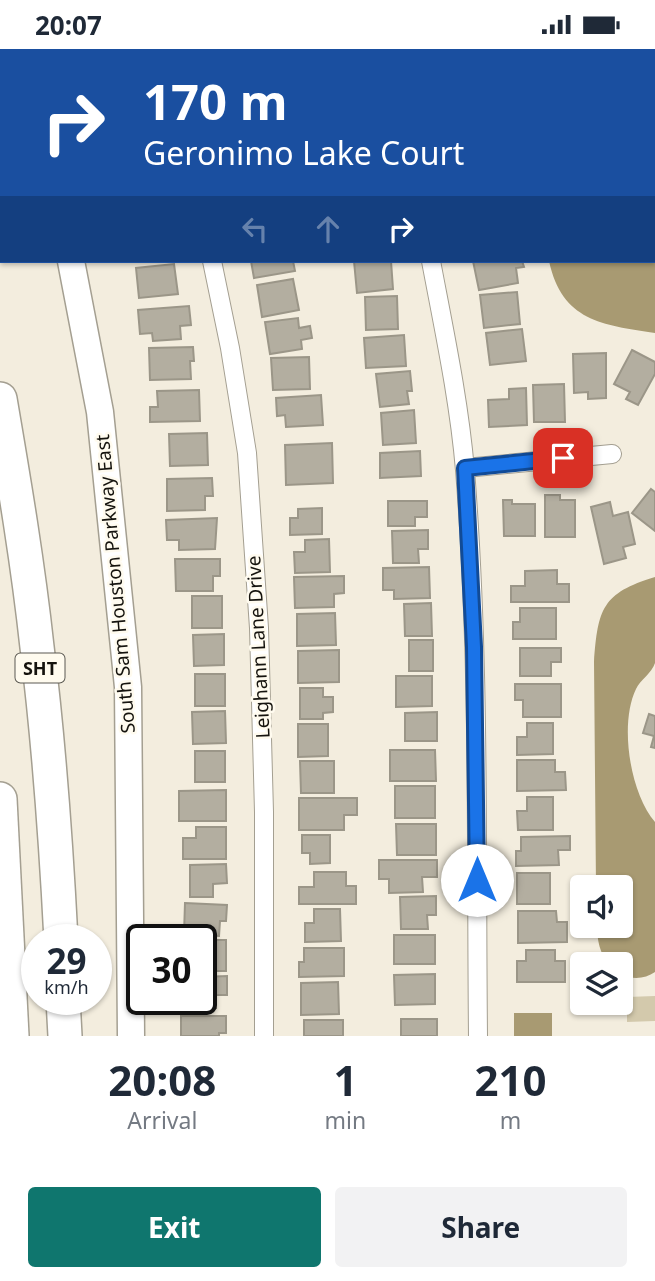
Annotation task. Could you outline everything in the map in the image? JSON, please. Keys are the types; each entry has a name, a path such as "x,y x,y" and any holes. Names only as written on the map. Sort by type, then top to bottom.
{"highway":[{"name":"SHT","path":"0,399 39,659 60,924"},
{"path":"0,799 12,1036"},
{"path":"64,1015 65,1036"}],"main road":[{"name":"South Sam Houston Parkway East","path":"71,263 100,412 128,687 131,1036"}],"street":[{"name":"Leighann Lane Drive","path":"212,263 247,453 257,589 264,812 264,1036"},
{"path":"431,263 465,468 474,647 478,1036"},
{"path":"465,468 612,454"}],"shaded area":[{"path":"550,263 655,263 655,333 618,327 587,317 574,308 555,281"},
{"path":"655,577 655,663 636,689 628,720 628,739 639,794 655,822 655,972 634,978 633,952 602,952 598,938 633,938 633,875 596,875 594,662 598,629 606,606 613,597 637,583"},
{"path":"655,996 655,1021 627,1022 627,1015 633,1015 633,997"},
{"path":"514,1013 552,1013 552,1036 514,1036"}],"building":[{"path":"251,263 293,263 295,271 254,278"},
{"path":"354,263 391,263 393,289 357,293"},
{"path":"473,263 523,263 524,267 516,268 518,283 479,290"},
{"path":"174,264 178,294 139,298 136,268"},
{"path":"293,279 299,310 262,317 257,285"},
{"path":"517,292 520,324 484,328 480,295"},
{"path":"397,296 398,329 366,330 365,297"},
{"path":"189,306 191,325 180,326 181,339 153,341 152,333 140,334 138,310"},
{"path":"298,318 299,328 310,326 312,338 301,340 302,349 270,354 265,322"},
{"path":"522,329 526,361 490,365 486,333"},
{"path":"404,335 406,366 366,368 364,338"},
{"path":"193,347 194,361 190,361 191,379 150,380 149,348"},
{"path":"632,350 655,362 655,374 638,405 626,399 630,392 614,384"},
{"path":"606,353 606,398 588,399 588,392 574,393 573,354"},
{"path":"309,357 310,389 273,390 271,358"},
{"path":"410,371 412,391 407,391 409,404 380,407 376,374"},
{"path":"564,384 565,422 534,422 533,385"},
{"path":"526,388 527,425 489,427 488,400 509,399 509,389"},
{"path":"199,390 200,421 150,422 150,407 158,407 157,391"},
{"path":"321,395 323,425 286,427 285,415 277,416 276,398"},
{"path":"414,410 416,443 383,445 381,413"},
{"path":"207,433 208,465 170,466 169,434"},
{"path":"332,443 333,483 286,485 285,445"},
{"path":"420,451 421,476 380,478 380,453"},
{"path":"212,478 213,496 205,496 205,510 167,511 167,479"},
{"path":"651,489 655,492 655,531 632,513"},
{"path":"545,495 560,495 560,500 575,500 575,537 545,537"},
{"path":"503,500 512,500 512,504 535,504 535,536 504,536"},
{"path":"388,501 427,501 427,517 415,517 415,526 388,526"},
{"path":"610,502 613,516 628,512 635,544 623,547 626,558 604,564 591,507"},
{"path":"322,508 322,534 290,535 290,518 298,518 298,509"},
{"path":"217,518 215,549 179,550 179,540 167,540 166,520"},
{"path":"428,530 428,549 418,549 419,563 393,563 392,531"},
{"path":"329,539 330,572 295,573 294,552 305,552 305,540"},
{"path":"175,559 220,559 220,576 213,576 213,591 176,591"},
{"path":"429,567 430,598 394,599 394,590 383,590 383,568"},
{"path":"557,570 557,584 569,584 569,602 511,602 511,586 525,586 525,571"},
{"path":"344,576 344,593 334,594 334,607 295,608 294,577"},
{"path":"192,596 222,596 222,628 192,628"},
{"path":"431,603 432,636 405,636 404,604"},
{"path":"520,608 556,608 556,639 513,639 513,622 520,622"},
{"path":"335,613 336,645 297,646 297,614"},
{"path":"224,634 224,665 194,666 193,635"},
{"path":"409,640 433,640 433,671 409,671"},
{"path":"520,648 561,648 561,662 551,662 551,676 520,676"},
{"path":"339,650 339,682 298,683 298,651"},
{"path":"195,674 225,674 225,706 195,706"},
{"path":"396,676 432,676 432,706 396,707"},
{"path":"515,684 561,684 561,717 523,717 523,700 515,700"},
{"path":"300,688 323,688 323,697 333,697 333,712 323,713 323,719 300,719"},
{"path":"225,711 226,743 193,744 192,712"},
{"path":"437,712 437,741 405,741 405,713"},
{"path":"649,714 655,716 655,748 651,747 654,736 643,733"},
{"path":"527,723 553,723 553,754 517,755 517,737 527,737"},
{"path":"298,724 328,724 328,756 298,757"},
{"path":"390,750 435,750 436,781 390,781"},
{"path":"195,751 225,751 225,782 195,782"},
{"path":"517,760 555,760 555,772 565,772 566,790 517,791"},
{"path":"300,761 334,761 334,793 301,793"},
{"path":"395,786 435,786 435,818 395,818"},
{"path":"226,790 226,821 179,821 179,791"},
{"path":"527,797 553,797 553,830 518,830 517,811 527,811"},
{"path":"299,798 357,798 357,815 344,815 344,830 299,830"},
{"path":"396,824 436,824 436,855 397,855"},
{"path":"196,827 226,827 226,859 183,859 183,838 196,838"},
{"path":"302,835 330,835 330,863 310,864 310,853 302,853"},
{"path":"570,836 570,850 558,850 559,865 516,866 516,851 521,851 521,837"},
{"path":"379,860 437,860 437,877 422,877 423,892 389,893 389,879 379,879"},
{"path":"226,864 227,883 213,884 213,897 190,897 190,865"},
{"path":"314,872 346,872 346,886 356,886 356,904 299,904 299,887 314,887"},
{"path":"517,873 550,873 550,904 517,904"},
{"path":"436,896 436,915 427,915 428,929 401,929 400,897"},
{"path":"185,903 227,905 226,921 220,921 219,936 217,924 184,924"},
{"path":"314,909 340,909 341,941 305,942 305,923 314,923"},
{"path":"518,911 556,911 557,922 567,922 567,942 518,943"},
{"path":"394,935 435,935 435,964 394,964"},
{"path":"217,940 226,940 226,971 217,971"},
{"path":"304,948 344,948 344,976 299,977 299,962 304,962"},
{"path":"526,950 555,950 555,961 565,961 565,982 517,982 517,961 526,961"},
{"path":"435,974 435,1004 395,1005 394,975"},
{"path":"217,976 227,976 227,995 217,995"},
{"path":"338,982 339,1014 301,1015 301,983"},
{"path":"181,1016 226,1016 226,1033 219,1033 219,1036 181,1036"},
{"path":"401,1019 437,1019 437,1036 401,1036"},
{"path":"304,1020 343,1020 343,1036 304,1036"}],"route":[{"path":"477,880 474,647 465,468 563,458"}]}
